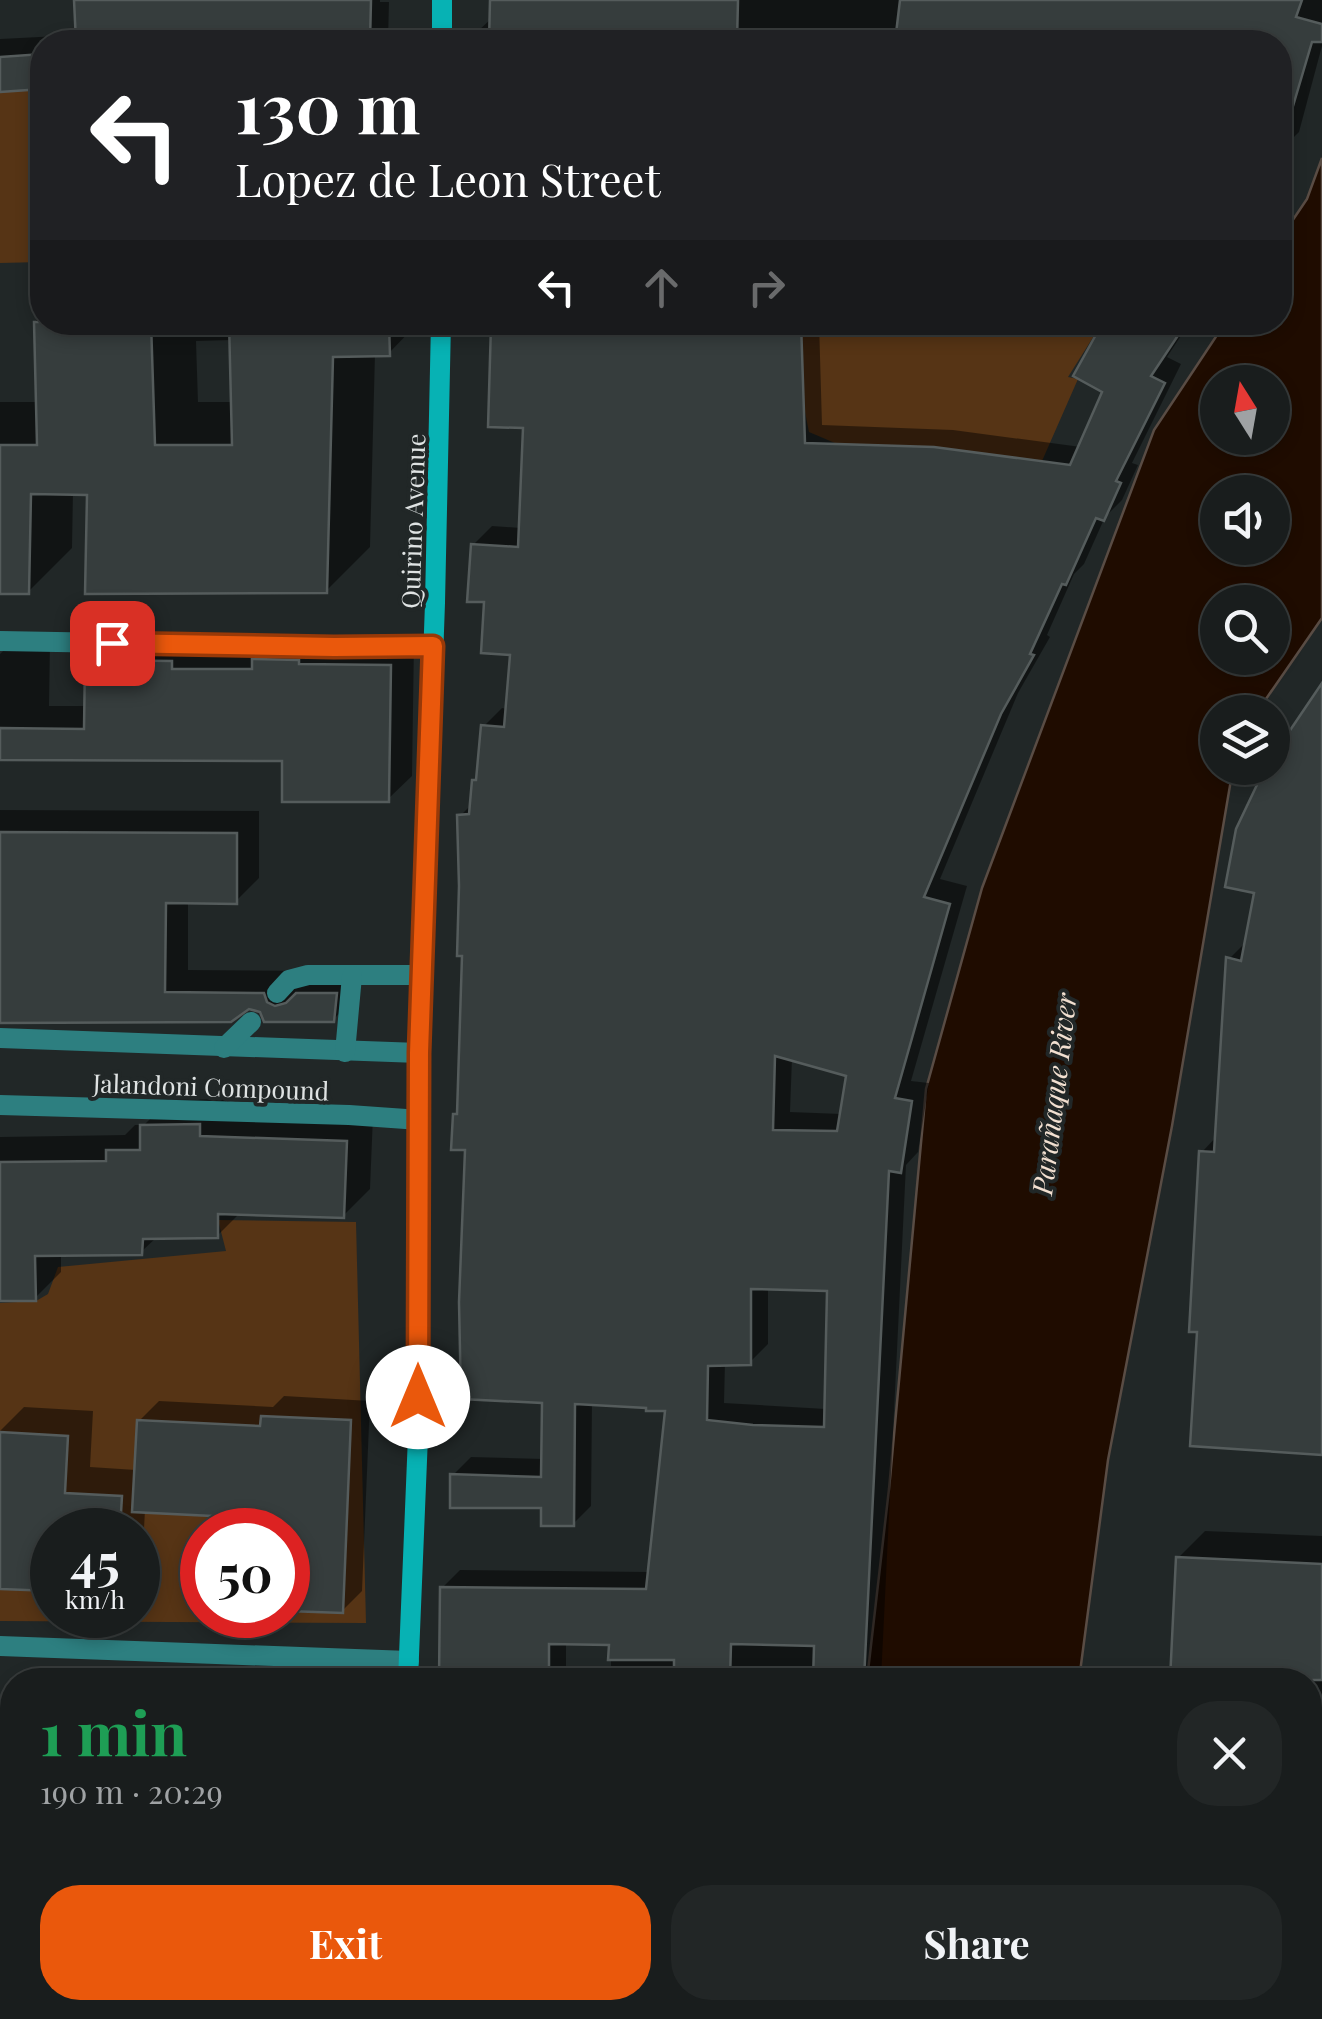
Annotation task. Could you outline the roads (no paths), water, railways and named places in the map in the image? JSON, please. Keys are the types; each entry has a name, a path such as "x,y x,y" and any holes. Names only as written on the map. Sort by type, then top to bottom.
{"main road":[{"path":"442,0 442,30"},
{"name":"Quirino Avenue","path":"409,1668 418,1436 419,1053 441,335"}],"street":[{"path":"0,641 433,646"},
{"path":"277,993 289,980 308,974 422,975"},
{"path":"345,1052 352,976"},
{"path":"224,1048 251,1022"},
{"path":"0,1038 419,1053"},
{"name":"Jalandoni Compound","path":"0,1105 420,1120"},
{"path":"0,1646 360,1668"}],"water":[{"name":"Parañaque River","path":"1322,158 1322,618 1290,664 1290,585 1200,585 1200,675 1283,675 1269,695 1200,695 1200,785 1230,785 1172,1126 1108,1460 1081,1668 868,1668 926,1089 982,888 1154,430 1217,335 1292,335 1292,221 1307,199"}]}
